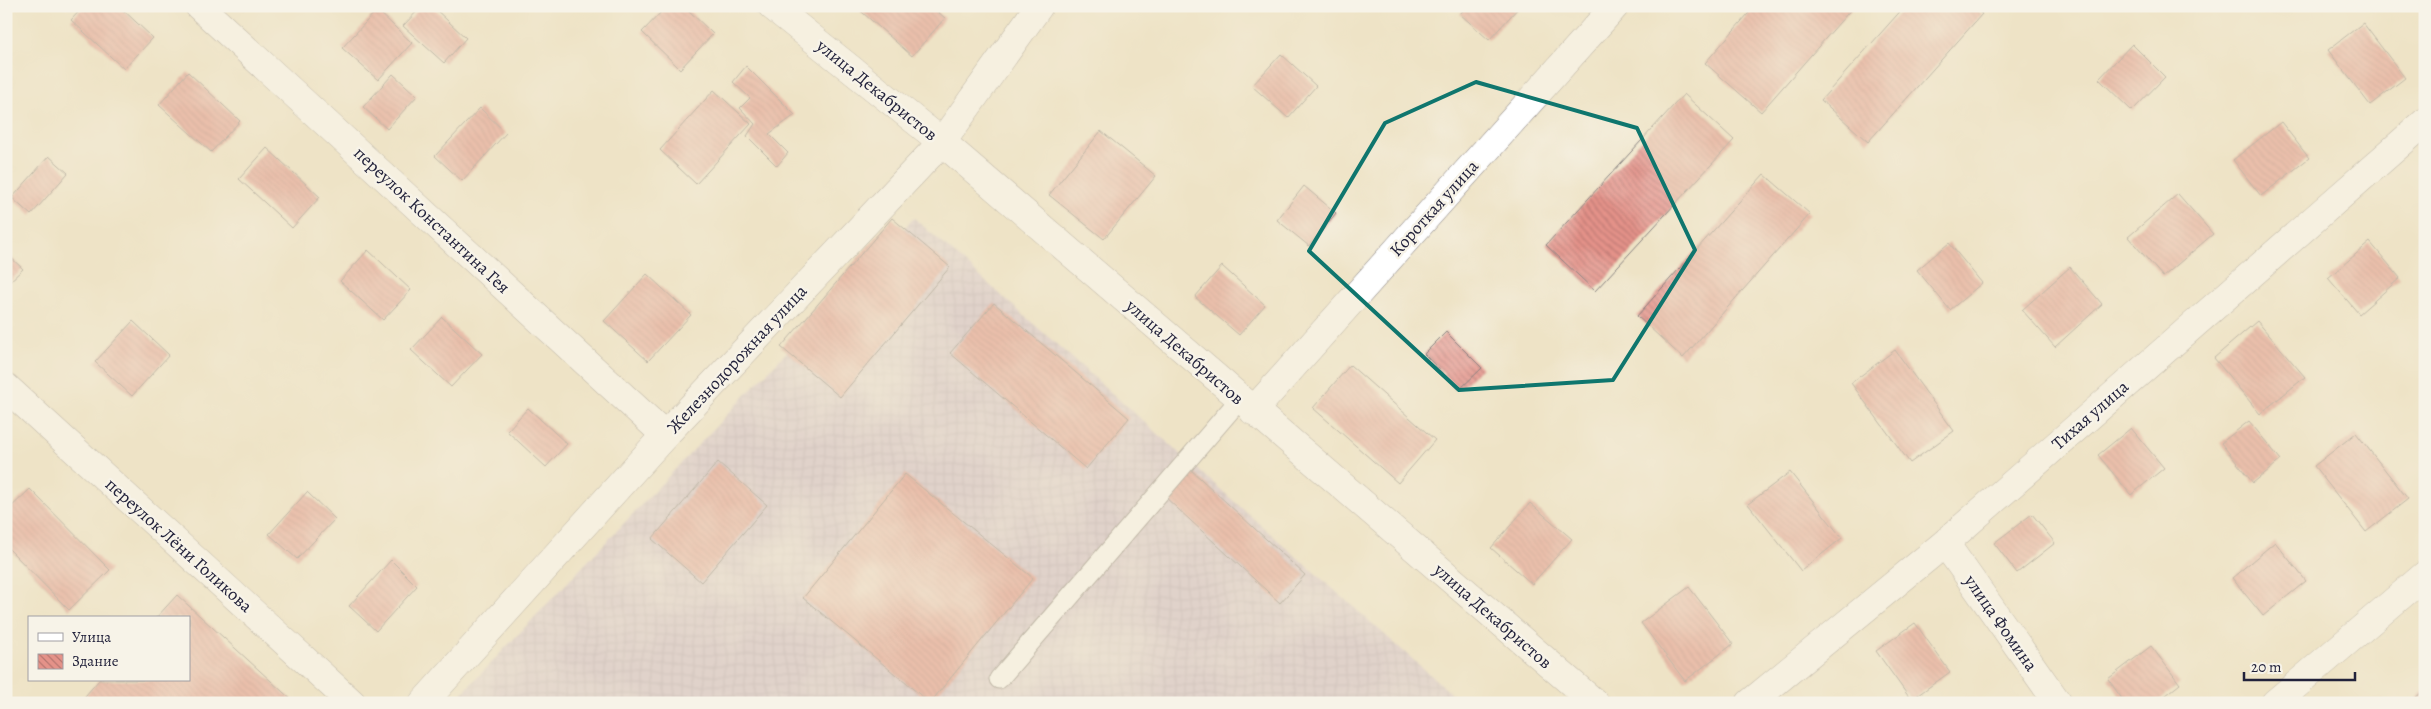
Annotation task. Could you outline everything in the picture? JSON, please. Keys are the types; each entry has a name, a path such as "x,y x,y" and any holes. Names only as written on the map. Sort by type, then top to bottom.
{"street":[{"name":"переулок Константина Гея","path":"199,6 665,435"},
{"name":"улица Декабристов","path":"772,6 942,142 1595,703"},
{"name":"Железнодорожная улица","path":"423,703 665,435 942,142 1039,6"},
{"name":"Короткая улица","path":"1247,405 1616,6"},
{"name":"Тихая улица","path":"1750,703 1945,543 2425,122"},
{"name":"переулок Лёни Голикова","path":"12,400 352,703"},
{"name":"улица Фомина","path":"1945,543 2058,703"},
{"path":"2275,703 2425,575"}],"lane":[{"path":"999,678 1247,405"}],"highlighted area":[{"path":"1476,82 1637,128 1695,250 1613,380 1459,390 1309,251 1385,123"}],"shaded area":[{"path":"914,218 1462,703 453,703"}],"building":[{"path":"84,6 119,6 153,38 124,69 71,20"},
{"path":"422,6 432,6 466,38 444,63 403,26"},
{"path":"667,6 684,6 713,34 680,69 642,32"},
{"path":"855,6 931,6 945,18 912,56"},
{"path":"1467,6 1520,6 1489,40 1460,14"},
{"path":"1755,6 1854,6 1761,112 1705,63"},
{"path":"1905,6 1972,6 1982,14 1868,142 1821,100"},
{"path":"377,10 412,43 378,80 342,48"},
{"path":"2363,23 2405,78 2370,105 2328,50"},
{"path":"2132,44 2165,77 2132,111 2099,79"},
{"path":"1281,54 1316,86 1288,118 1252,86"},
{"path":"746,66 795,115 769,134 788,153 777,166 747,136 755,124 740,108 750,98 733,82"},
{"path":"188,72 240,121 211,152 159,105"},
{"path":"393,74 417,96 387,129 363,107"},
{"path":"714,90 751,124 696,184 660,150"},
{"path":"1684,94 1734,140 1595,291 1546,245"},
{"path":"480,108 506,133 462,181 435,156"},
{"path":"2281,122 2309,158 2261,196 2233,160"},
{"path":"1101,131 1156,176 1104,239 1049,195"},
{"path":"267,148 320,197 292,228 239,179"},
{"path":"49,156 68,173 31,215 12,198"},
{"path":"1764,174 1810,214 1683,358 1637,316"},
{"path":"1304,186 1336,213 1309,246 1277,220"},
{"path":"2178,194 2213,234 2163,277 2128,237"},
{"path":"892,218 950,267 840,397 781,347"},
{"path":"2370,242 2400,278 2359,314 2328,278"},
{"path":"1949,243 1982,283 1950,310 1917,270"},
{"path":"368,250 411,290 383,320 340,281"},
{"path":"6,253 23,269 6,285"},
{"path":"1222,266 1265,305 1239,335 1195,297"},
{"path":"2070,267 2102,304 2055,347 2022,310"},
{"path":"647,274 691,315 648,361 604,321"},
{"path":"994,303 1129,418 1086,469 950,353"},
{"path":"442,317 482,354 451,387 411,350"},
{"path":"133,321 169,355 132,396 95,362"},
{"path":"2257,321 2305,377 2260,414 2214,358"},
{"path":"1446,332 1482,368 1459,390 1424,354"},
{"path":"1895,350 1954,431 1910,463 1851,383"},
{"path":"1350,365 1435,440 1398,483 1313,408"},
{"path":"528,408 567,444 546,467 507,431"},
{"path":"2249,421 2281,460 2253,483 2221,443"},
{"path":"2131,428 2164,468 2131,495 2098,455"},
{"path":"2356,433 2408,499 2366,532 2314,466"},
{"path":"718,462 767,505 701,582 652,539"},
{"path":"1189,468 1305,575 1280,603 1164,496"},
{"path":"1790,472 1842,538 1801,571 1748,504"},
{"path":"905,474 1033,578 930,703 803,598"},
{"path":"30,489 110,570 69,610 6,546 6,512"},
{"path":"307,492 335,519 297,559 269,534"},
{"path":"1530,503 1572,539 1532,584 1491,548"},
{"path":"2032,514 2055,543 2017,573 1994,543"},
{"path":"2275,542 2306,581 2263,616 2232,578"},
{"path":"391,560 417,586 376,631 349,606"},
{"path":"1689,587 1733,644 1685,681 1641,623"},
{"path":"177,595 295,703 79,703 97,682 190,682 190,616 158,616"},
{"path":"1915,623 1950,672 1911,700 1876,651"},
{"path":"2151,646 2180,684 2156,703 2125,703 2108,679"},
{"path":"2425,689 2425,703 2410,703"}]}
